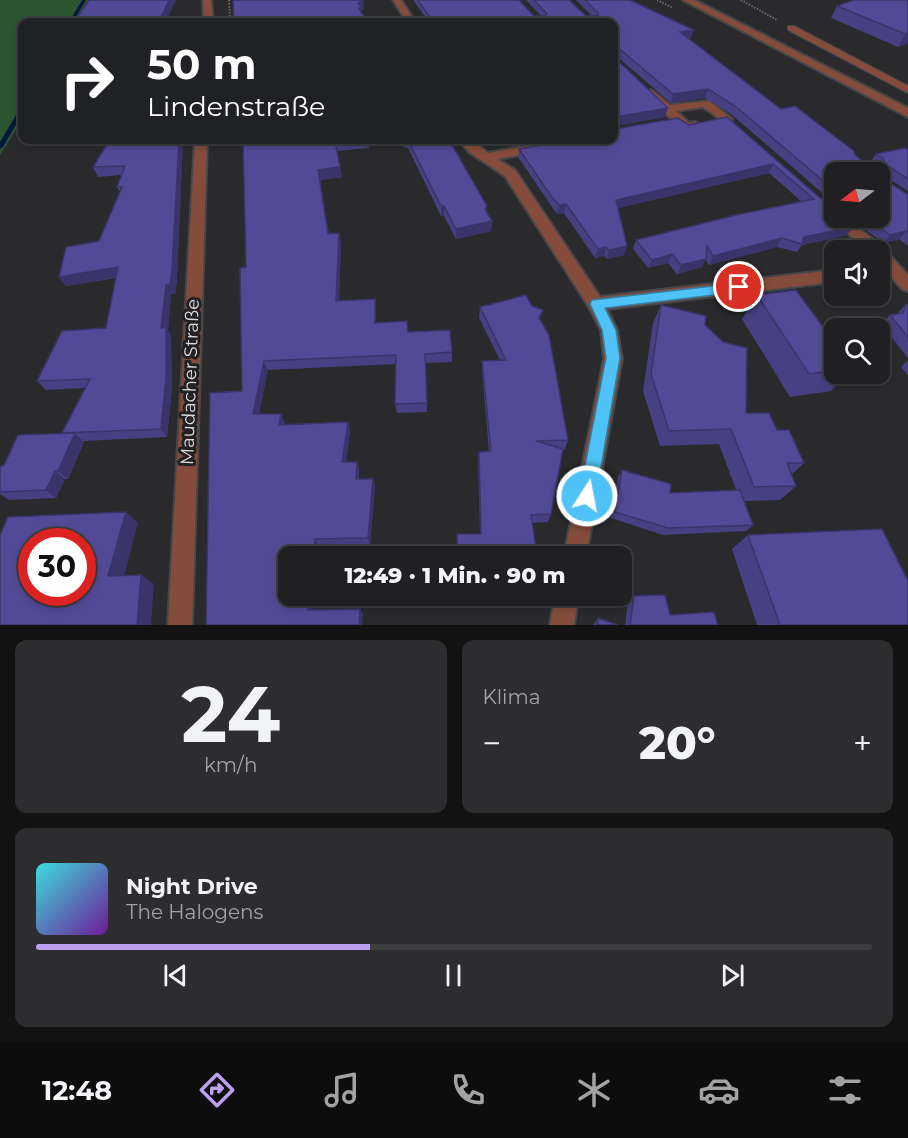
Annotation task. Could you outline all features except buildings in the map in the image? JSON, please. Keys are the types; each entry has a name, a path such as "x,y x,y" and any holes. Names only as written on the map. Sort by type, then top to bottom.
{"street":[{"path":"207,0 209,18"},
{"path":"397,0 408,18"},
{"path":"687,0 908,113"},
{"path":"645,88 671,117 686,128 730,123 705,103 671,117"},
{"name":"Maudacher Straße","path":"180,625 201,144"},
{"path":"469,144 510,173 596,304 609,330 613,358 577,546"},
{"path":"486,157 556,144"},
{"path":"850,228 864,240"},
{"path":"894,269 908,285"},
{"path":"596,304 824,277"},
{"path":"562,625 565,606"}],"lane":[{"path":"791,28 908,90"}],"path":[{"path":"229,0 230,18"},
{"path":"741,0 791,28"}],"green space":[{"path":"0,0 89,0 78,18 18,18 18,126 0,155"}],"waterway":[{"path":"73,18 84,0"},
{"path":"0,147 18,117"}],"route":[{"path":"587,496 613,358 609,330 596,304 739,287"}]}
